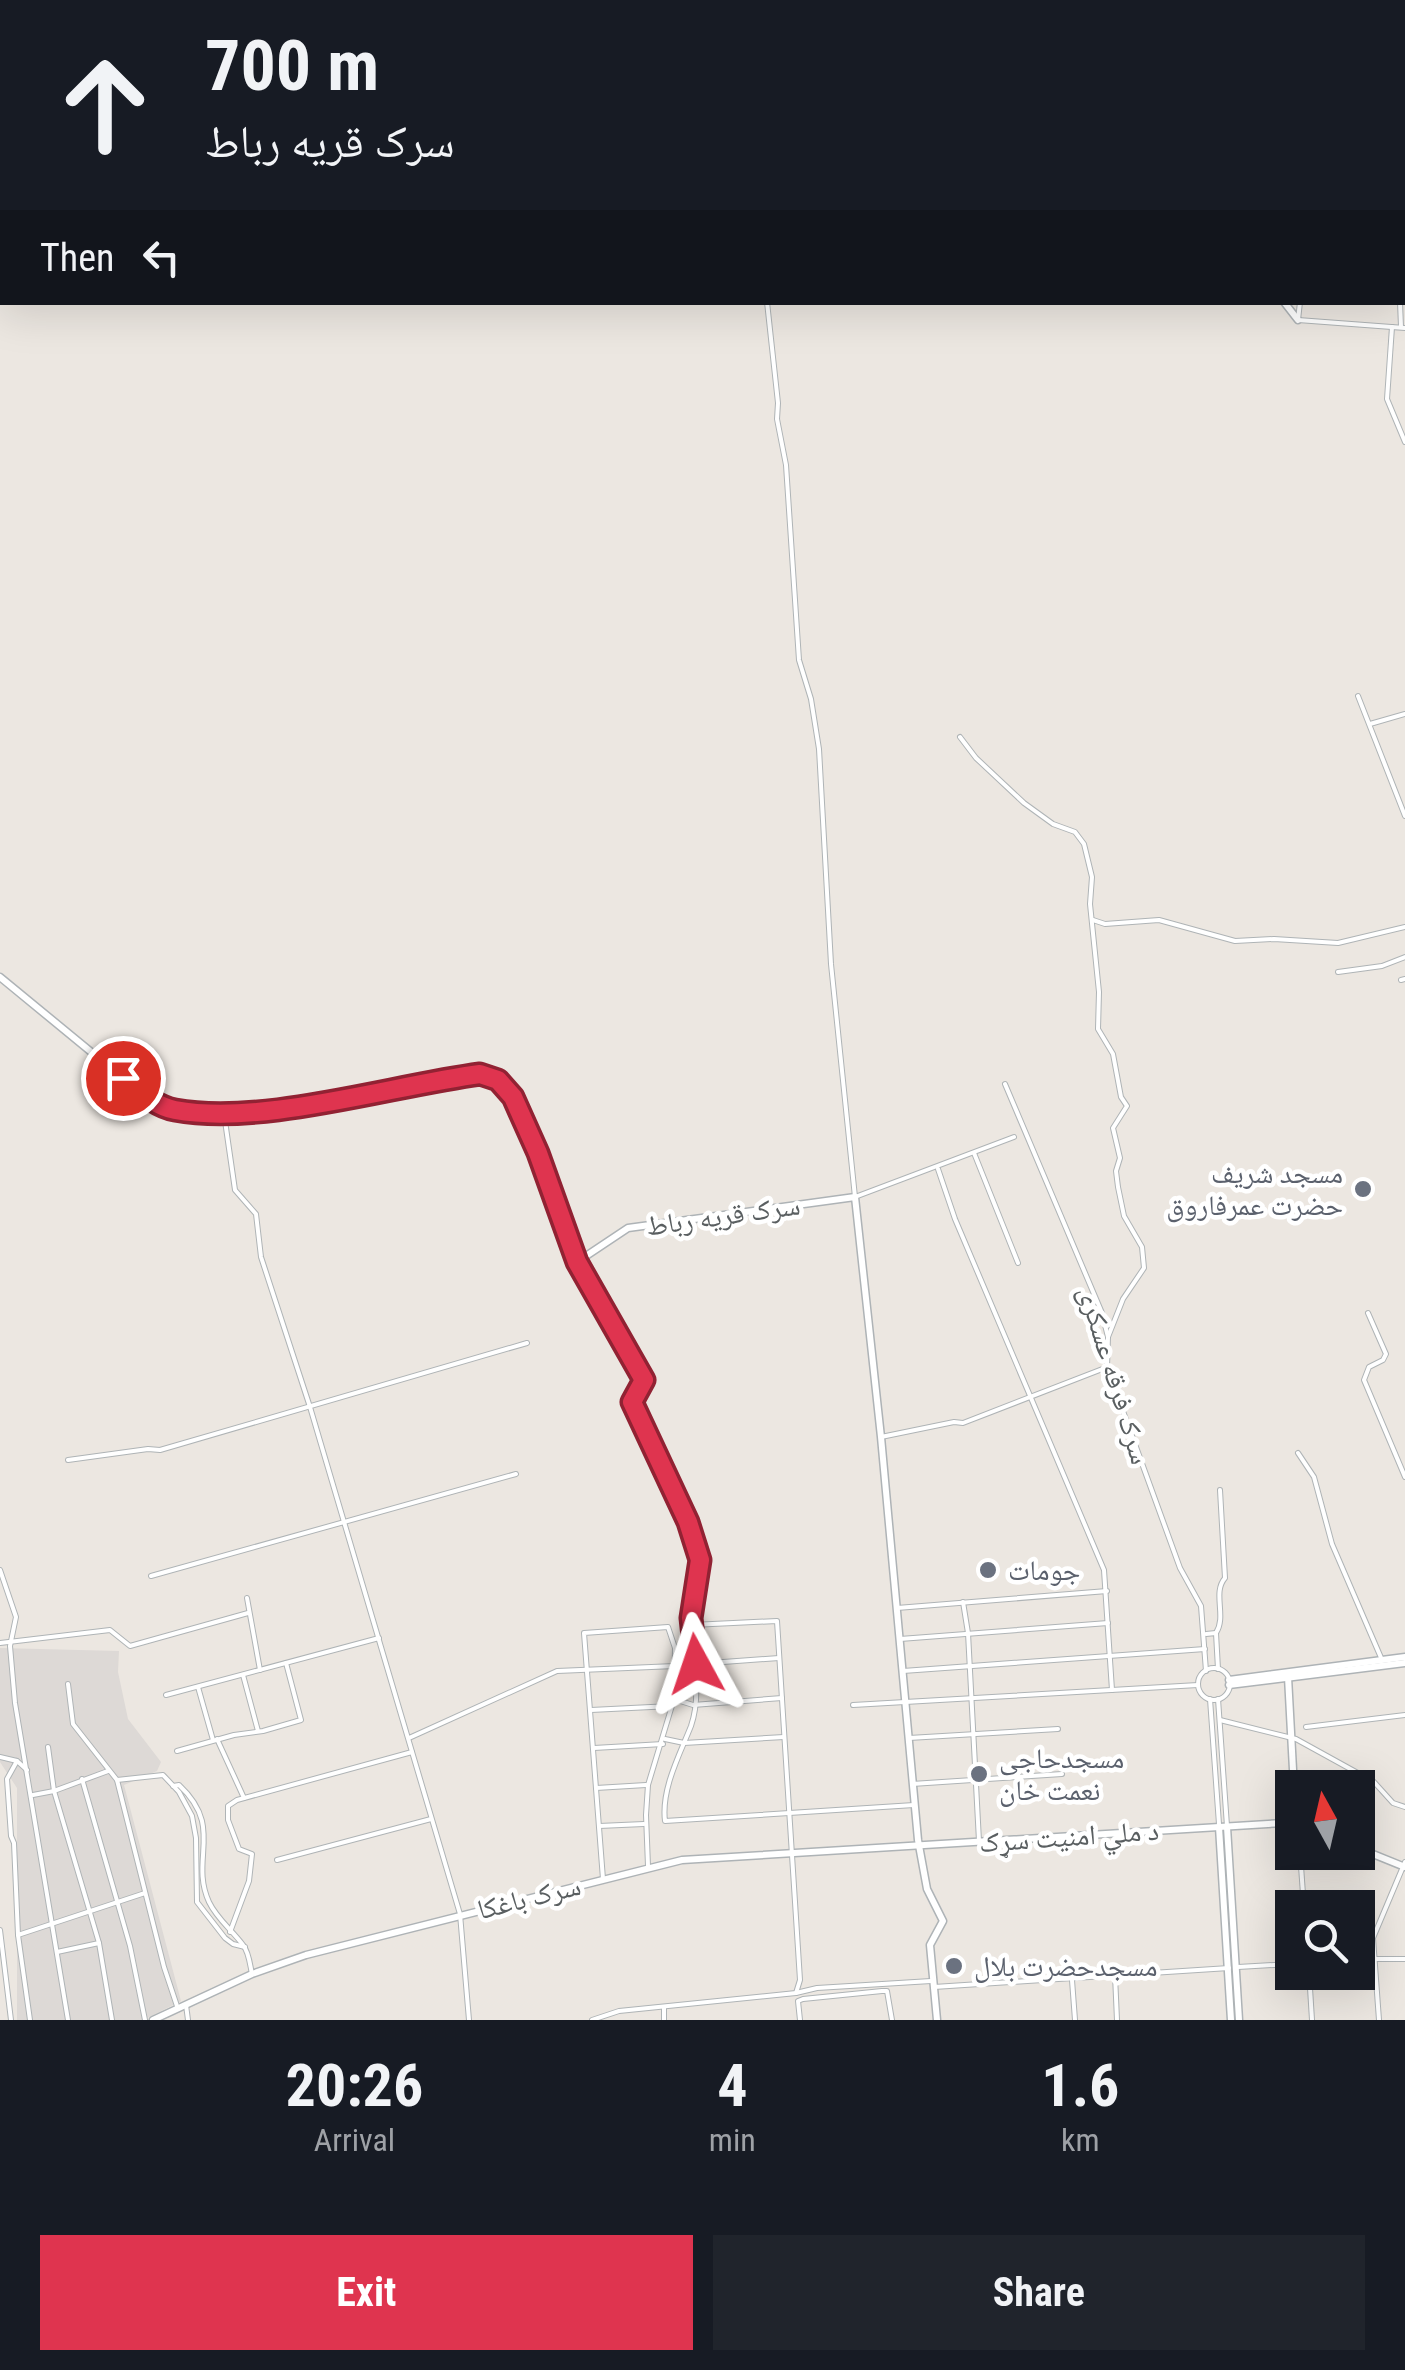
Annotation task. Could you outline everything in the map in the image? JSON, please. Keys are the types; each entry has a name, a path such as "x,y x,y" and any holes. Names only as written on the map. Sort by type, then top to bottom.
{"street":[{"path":"767,305 777,419 786,466 798,660 811,698 819,750 830,964 882,1438 914,1805 927,1890 943,1920 930,1945 938,2020"},
{"path":"1286,305 1298,320 1403,327"},
{"path":"1298,320 1300,305"},
{"path":"1392,327 1387,399 1405,442"},
{"path":"1358,696 1405,816"},
{"path":"1370,724 1405,714"},
{"path":"960,737 976,758 1024,803 1080,838 1088,856 1099,992 1098,1028 1113,1054 1121,1097 1127,1106 1113,1128 1120,1158 1118,1188 1124,1216 1142,1247 1144,1268 1123,1299 1108,1336"},
{"path":"1093,920 1104,924 1159,920 1235,942 1274,939 1338,944 1405,928"},
{"path":"1338,972 1382,966 1405,958"},
{"path":"0,977 152,1102 172,1110 224,1114 279,1109 480,1074 498,1080 513,1097 538,1153 577,1262 644,1380 632,1402 688,1522 700,1560 692,1625 696,1664 694,1705 665,1794 665,1821 914,1805"},
{"name":"سرک فرقه عسکری","path":"1005,1084 1102,1313 1108,1336 1107,1367 1180,1568 1201,1606 1206,1670"},
{"path":"224,1114 235,1190 256,1214 261,1257 345,1522 460,1914 469,2020"},
{"path":"855,1197 1014,1137"},
{"path":"974,1153 1018,1262"},
{"path":"938,1167 955,1219 1104,1570 1112,1690"},
{"name":"سرک قریه رباط","path":"577,1262 628,1228 855,1197"},
{"path":"1368,1313 1386,1354 1383,1360 1369,1366 1364,1380 1405,1477"},
{"path":"68,1460 148,1448 160,1450 527,1344"},
{"path":"882,1438 963,1423 1107,1367"},
{"path":"1298,1453 1314,1478 1332,1544 1382,1660"},
{"path":"151,1576 516,1474"},
{"path":"1220,1490 1225,1578 1219,1587 1221,1624 1216,1634 1218,1669 1229,1682"},
{"path":"0,1570 16,1617 11,1644 15,1704 68,2020"},
{"path":"898,1608 1106,1591"},
{"path":"247,1598 260,1670"},
{"path":"964,1602 980,1842"},
{"path":"0,1643 110,1630 130,1646 248,1612"},
{"path":"692,1625 777,1621 800,1980 796,1993"},
{"path":"900,1639 1108,1623"},
{"path":"602,1879 584,1632 668,1628 675,1648 674,1702 648,1785 648,1868"},
{"path":"1205,1634 1216,1634"},
{"path":"166,1695 379,1638"},
{"path":"903,1671 1206,1649"},
{"path":"696,1664 779,1658"},
{"path":"1229,1682 1405,1660"},
{"path":"1229,1682 1288,1678 1405,1660"},
{"path":"178,1751 302,1719 286,1662"},
{"path":"408,1739 558,1672 675,1666"},
{"path":"1218,1669 1206,1670 1198,1684 1202,1695 1218,1699 1226,1694 1229,1682"},
{"path":"243,1674 258,1732"},
{"path":"1288,1678 1293,1770"},
{"path":"68,1684 73,1724 117,1780 144,1893 188,2020"},
{"path":"853,1705 1198,1684"},
{"path":"198,1687 215,1740 244,1798"},
{"path":"591,1710 782,1698"},
{"path":"1218,1699 1232,1968 1239,2020"},
{"path":"1210,1700 1223,1826"},
{"path":"1306,1727 1405,1715"},
{"path":"1220,1720 1292,1738 1374,1782 1393,1802 1405,1808"},
{"path":"909,1738 1058,1729"},
{"path":"594,1748 784,1737"},
{"path":"48,1748 54,1791 99,1943 112,2020"},
{"path":"230,1932 249,1882 252,1854 239,1849 228,1820 228,1806 244,1798 412,1752"},
{"path":"0,1757 17,1761 28,1770"},
{"path":"17,1761 7,1779 18,1935 30,2020"},
{"path":"33,1795 108,1771"},
{"path":"912,1784 1062,1774"},
{"path":"117,1780 163,1776 173,1786 192,1816 197,1902 225,1938 246,1947"},
{"path":"82,1779 130,1946 145,2020"},
{"path":"173,1786 180,1785 195,1800 202,1815 204,1884 209,1903 246,1947 252,1974"},
{"path":"596,1788 648,1785"},
{"path":"277,1860 431,1819"},
{"name":"د ملي امنیت سړک","path":"920,1845 1275,1823"},
{"path":"599,1826 646,1824"},
{"name":"سرک باغکا","path":"154,2020 252,1974 306,1954 682,1860 920,1845"},
{"path":"1375,1854 1404,1865 1375,1933"},
{"path":"18,1935 144,1893"},
{"path":"0,1930 11,2020"},
{"path":"57,1952 99,1943"},
{"path":"1375,1957 1405,1959"},
{"path":"592,2020 619,2011 817,1988 1275,1965"},
{"path":"1231,2020 1232,1968"},
{"path":"1375,1970 1379,2020"},
{"path":"1115,1975 1117,2020"},
{"path":"1072,1978 1074,2020"},
{"path":"1310,1990 1312,2020"},
{"path":"800,2020 798,2001 803,1999 882,1991 887,1991 892,2020"},
{"path":"664,2006 664,2020"}],"shaded area":[{"path":"0,1648 119,1651 118,1672 128,1719 161,1762 157,1771 124,1785 181,2001 143,2020 17,2020 17,1788 0,1762"}],"place":[{"name":"مسجد شریف حضرت عمرفاروق","path":"1363,1189"},
{"name":"جومات","path":"988,1570"},
{"name":"مسجدحاجی نعمت خان","path":"979,1774"},
{"name":"مسجدحضرت بلال","path":"954,1966"}],"route":[{"path":"123,1078 152,1102 172,1110 224,1114 279,1109 480,1074 498,1080 513,1097 538,1153 577,1262 644,1380 632,1402 688,1522 700,1560 691,1618 696,1664"}]}
